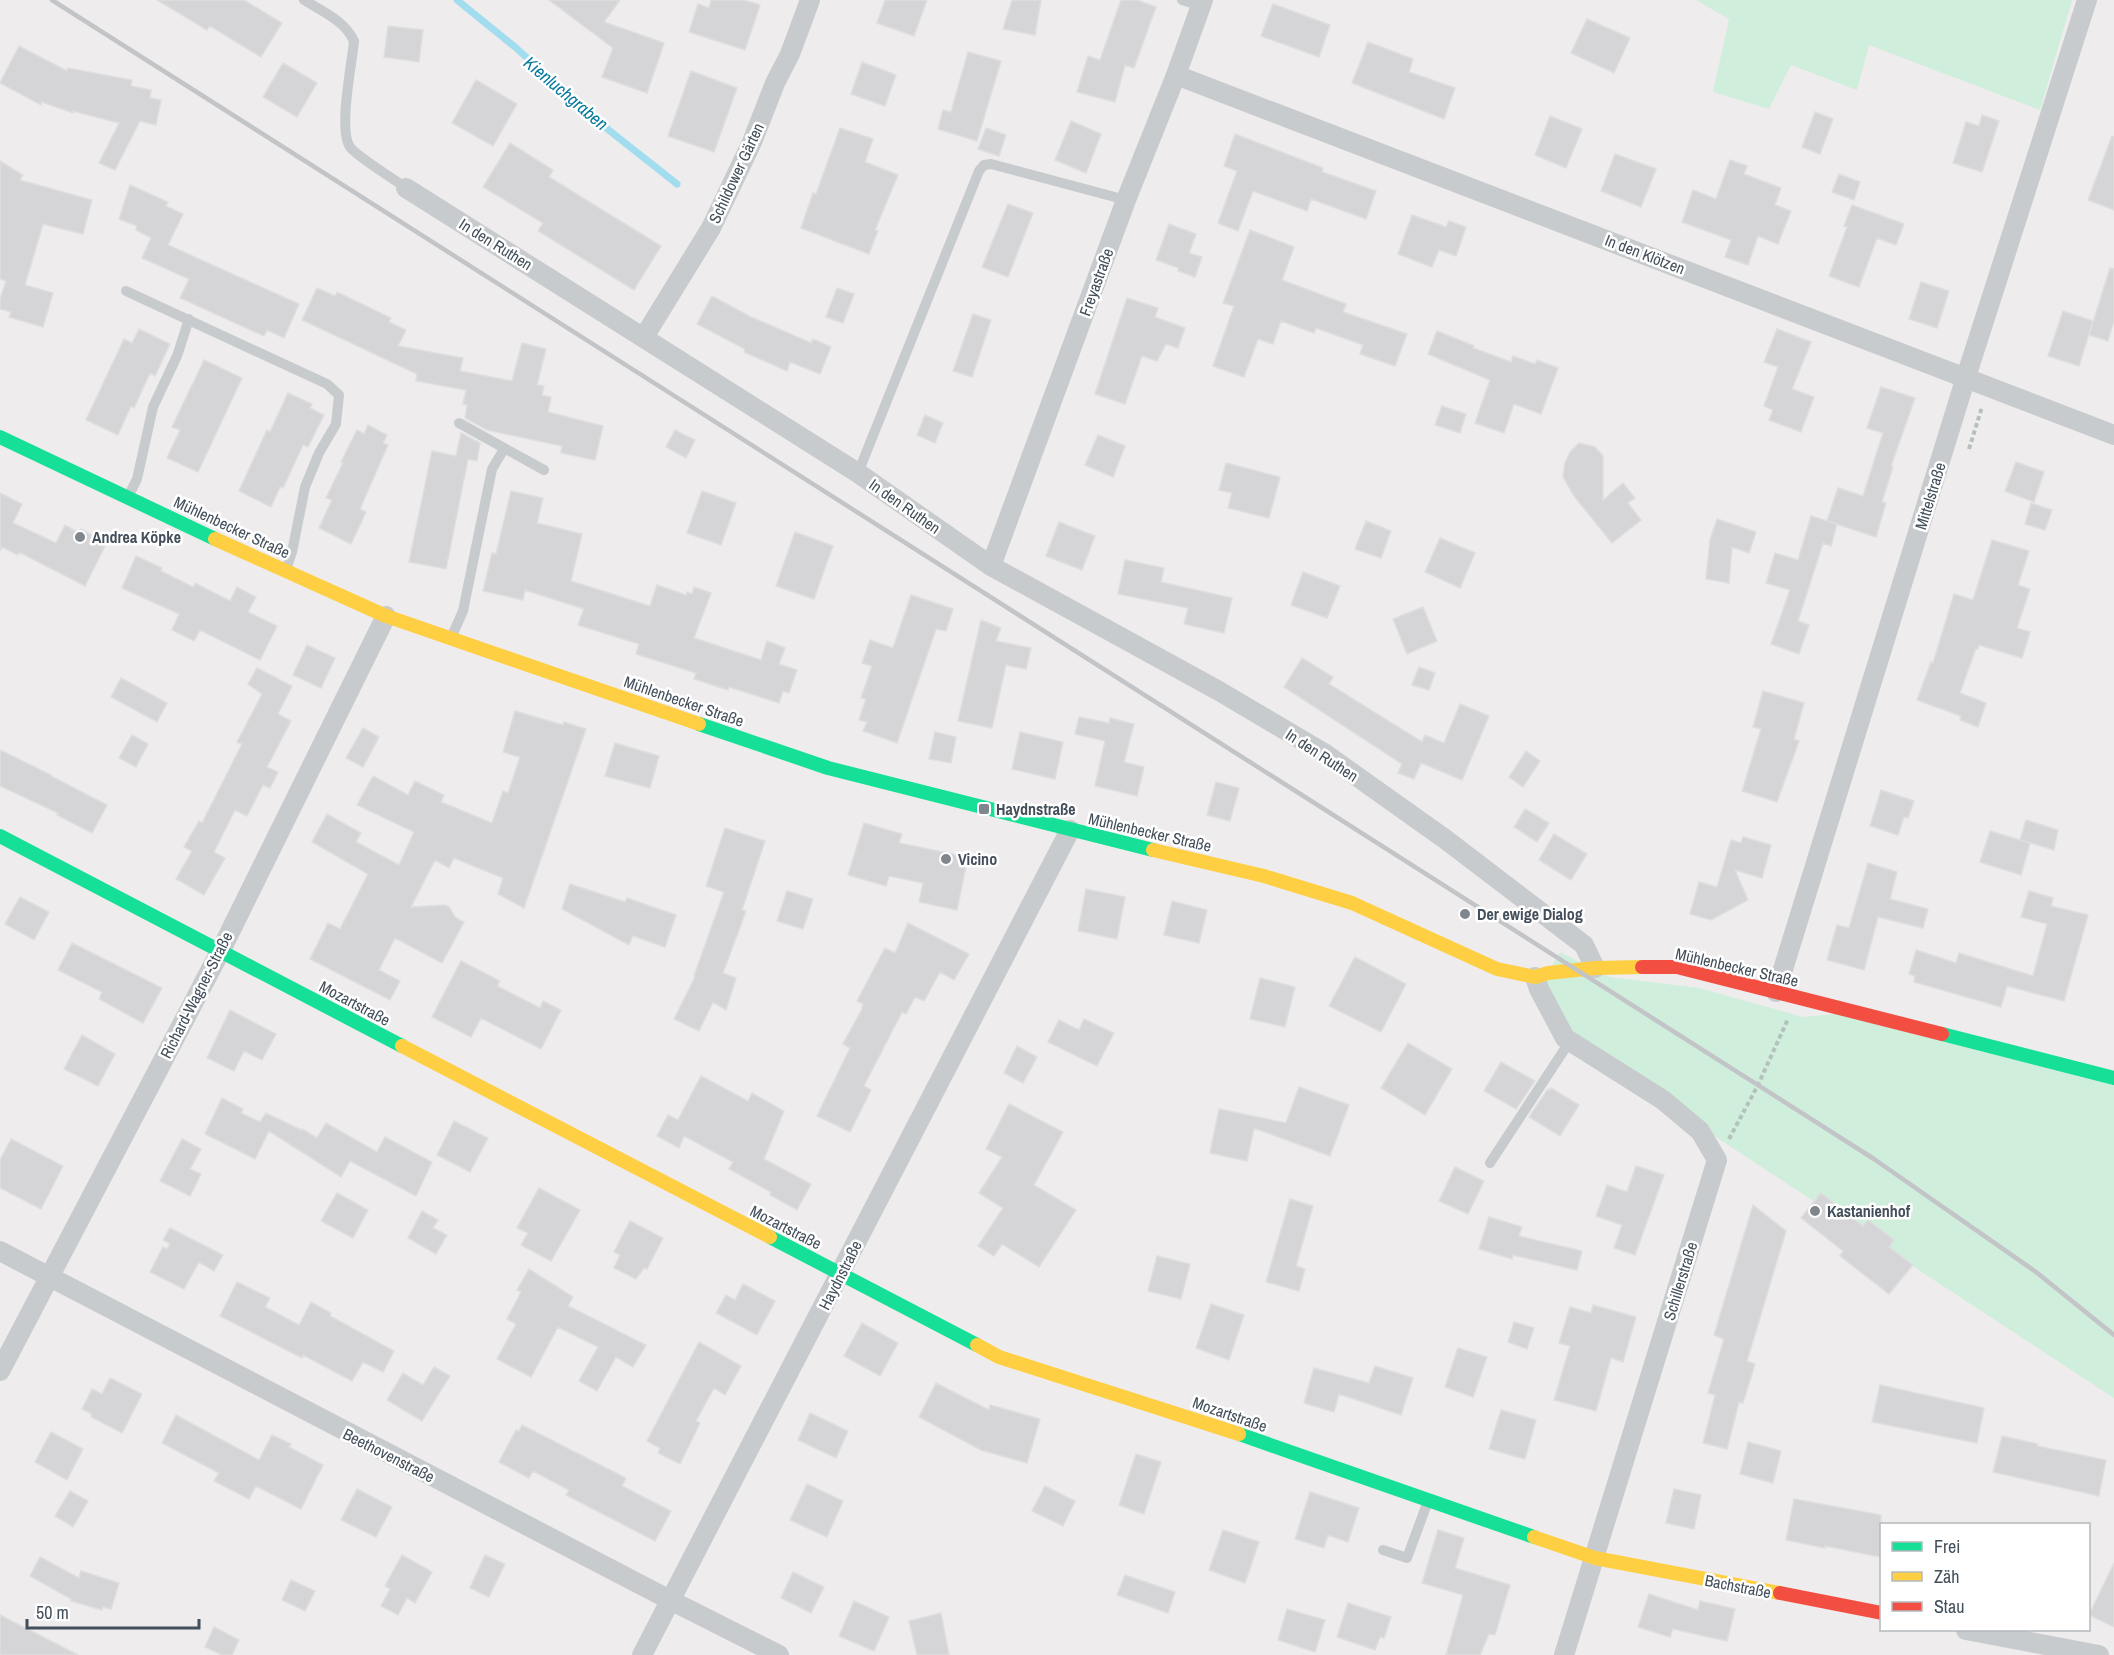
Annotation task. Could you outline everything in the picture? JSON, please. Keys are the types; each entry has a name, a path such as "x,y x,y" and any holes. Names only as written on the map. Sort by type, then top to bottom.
{"main road":[{"name":"Mühlenbecker Straße","path":"0,437 386,616 828,768 1070,830 1264,876 1352,903 1497,969 1534,977 1548,973 1595,968 1677,967 2114,1078"},
{"name":"Mozartstraße","path":"0,836 999,1357 1205,1422 1595,1558"},
{"name":"Bachstraße","path":"1595,1558 1880,1613"}],"street":[{"name":"Schildower Gärten","path":"644,337 711,228 752,142 810,0"},
{"name":"Mittelstraße","path":"1776,992 1966,377 2086,0"},
{"name":"Freyastraße","path":"991,566 1126,200 1202,3"},
{"name":"In den Klötzen","path":"1176,75 2114,435"},
{"name":"In den Ruthen","path":"406,188 858,473 991,566 1219,691 1324,753 1445,840 1584,945 1595,968"},
{"name":"Richard-Wagner-Straße","path":"0,1371 221,950 386,616"},
{"name":"Haydnstraße","path":"642,1655 1070,830"},
{"path":"1534,977 1565,1038 1663,1100 1700,1131 1717,1160"},
{"name":"Schillerstraße","path":"1564,1655 1717,1160"},
{"name":"Beethovenstraße","path":"0,1251 48,1278 779,1655"},
{"path":"1976,1631 2098,1655"}],"lane":[{"name":"In den Ruthen","path":"304,0 341,23 349,31 354,41 345,121 345,136 350,148 406,188"},
{"path":"1182,0 1202,3"},
{"path":"858,473 979,171 984,165 991,164 1126,200"},
{"path":"126,291 327,384 339,395 336,424 319,453 304,487 292,552 285,570"},
{"path":"128,497 137,479 153,407 177,356 189,319"},
{"path":"459,423 544,470"},
{"path":"450,639 463,611 492,469 504,449"},
{"path":"1490,1163 1570,1041"},
{"path":"1383,1550 1407,1558 1428,1500"}],"path":[{"path":"1717,1160 1758,1085 1796,997"}],"green space":[{"path":"1696,0 2072,0 2040,110 1869,45 1857,90 1791,65 1769,109 1713,92 1729,19"},
{"path":"1560,952 1609,977 1699,988 1803,1017 1858,1012 2114,1079 2114,1398 1565,1038 1539,989"}],"building":[{"path":"157,0 244,0 282,23 261,57 210,26 207,30"},
{"path":"549,0 620,0 604,22 664,43 647,93 602,77 613,48"},
{"path":"711,0 744,0 760,5 745,50 689,32 698,4 709,8"},
{"path":"885,0 927,0 914,36 877,23"},
{"path":"1012,0 1041,0 1035,35 1003,29"},
{"path":"1121,0 1137,0 1156,7 1134,68 1125,65 1115,102 1077,92 1088,56 1100,60"},
{"path":"1273,4 1330,25 1319,57 1261,36"},
{"path":"1587,19 1630,38 1614,73 1571,53"},
{"path":"388,26 423,30 419,62 384,57"},
{"path":"1368,42 1413,59 1409,72 1455,88 1444,119 1352,83"},
{"path":"19,46 67,71 68,68 132,80 131,86 151,90 150,98 161,100 156,125 140,121 115,170 99,163 119,123 73,111 73,113 42,102 41,105 0,83"},
{"path":"968,52 1001,61 977,141 938,129 943,110 951,112"},
{"path":"862,62 896,75 885,106 851,94"},
{"path":"283,63 317,83 297,117 263,97"},
{"path":"691,71 737,88 714,152 668,136"},
{"path":"476,80 517,104 493,146 452,123"},
{"path":"1815,112 1833,119 1820,154 1802,147"},
{"path":"1982,115 1999,121 1982,172 1953,163 1966,122 1979,126"},
{"path":"1550,116 1582,129 1566,168 1535,155"},
{"path":"1071,121 1101,134 1086,173 1055,160"},
{"path":"840,128 873,139 865,162 898,175 875,230 878,231 869,254 801,228"},
{"path":"986,128 1006,135 999,156 978,149"},
{"path":"1235,134 1323,168 1322,172 1376,191 1366,219 1311,199 1307,211 1253,191 1238,231 1218,223 1237,171 1224,166"},
{"path":"2112,136 2114,137 2114,210 2088,200"},
{"path":"510,143 553,170 549,177 661,246 634,290 538,231 543,223 483,187"},
{"path":"1615,154 1656,169 1641,207 1601,191"},
{"path":"1730,160 1747,166 1744,174 1781,188 1775,205 1791,211 1778,244 1758,236 1748,265 1725,257 1731,240 1682,222 1693,190 1716,199"},
{"path":"0,161 23,175 20,180 92,200 83,234 43,224 25,285 53,293 43,327 9,317 11,312 0,309 0,299 6,281 0,279"},
{"path":"1839,174 1860,182 1854,200 1832,192"},
{"path":"130,185 168,202 166,206 183,214 168,245 299,304 284,338 267,330 264,336 180,298 189,279 142,258 151,238 136,230 137,226 119,219"},
{"path":"1008,204 1033,213 1008,277 982,267"},
{"path":"1852,205 1904,224 1896,245 1877,238 1859,287 1829,276 1847,227 1844,226"},
{"path":"1412,215 1446,227 1449,221 1466,227 1456,256 1439,250 1432,267 1398,254"},
{"path":"1169,224 1196,234 1189,253 1202,257 1195,277 1178,271 1179,268 1156,260"},
{"path":"1250,230 1294,247 1282,280 1346,304 1343,312 1407,334 1395,366 1360,354 1363,345 1316,328 1314,333 1281,321 1273,344 1258,339 1244,377 1213,366 1234,306 1223,303"},
{"path":"2110,268 2114,269 2114,321 2108,341 2089,335"},
{"path":"1921,282 1949,291 1937,328 1909,319"},
{"path":"317,288 335,296 337,292 391,318 389,322 406,330 398,346 463,358 460,371 512,381 522,343 546,349 537,385 544,386 542,395 551,397 548,412 603,426 595,460 561,453 562,446 487,430 465,418 467,405 463,404 466,390 416,381 417,374 302,320"},
{"path":"837,288 854,294 843,323 826,317"},
{"path":"712,296 749,316 811,343 813,339 831,347 820,374 790,362 787,371 744,352 745,349 697,324"},
{"path":"1127,298 1158,308 1155,317 1185,328 1178,348 1166,344 1157,361 1142,356 1125,404 1095,394"},
{"path":"2063,311 2093,321 2079,366 2048,356"},
{"path":"973,314 991,320 972,377 953,371"},
{"path":"139,329 170,344 155,376 150,373 134,408 131,406 118,435 86,420 124,339 132,343"},
{"path":"1777,329 1811,342 1792,389 1814,397 1801,432 1769,420 1773,410 1764,406 1778,367 1764,362"},
{"path":"1437,331 1511,362 1513,356 1535,364 1537,360 1558,368 1541,414 1514,404 1504,433 1475,423 1490,380 1428,354"},
{"path":"204,360 242,378 198,472 167,458 180,430 172,427"},
{"path":"1881,387 1915,398 1891,466 1893,467 1882,502 1886,503 1876,537 1827,521 1838,488 1863,496 1883,433 1867,428"},
{"path":"288,393 312,404 310,408 324,415 308,447 303,445 283,488 280,487 271,507 239,491 267,430 270,432"},
{"path":"1442,406 1466,414 1460,433 1435,425"},
{"path":"925,415 943,423 935,443 917,435"},
{"path":"368,425 387,435 383,443 388,445 360,509 366,512 351,544 319,528 332,500 326,498 343,463 341,462 357,430 364,434"},
{"path":"675,430 695,440 686,458 666,447"},
{"path":"461,433 480,443 477,461 468,459 446,569 409,562 432,451 456,456"},
{"path":"1098,435 1125,446 1113,477 1085,465"},
{"path":"1579,443 1595,447 1603,456 1603,500 1623,483 1635,498 1628,503 1641,520 1612,543 1574,496 1563,477 1565,463 1570,452"},
{"path":"2016,462 2044,472 2034,502 2005,491"},
{"path":"1226,463 1280,477 1269,518 1228,508 1232,493 1219,490"},
{"path":"511,491 543,498 537,523 582,534 571,581 650,606 657,585 686,595 687,592 692,594 694,587 711,593 694,638 761,660 767,641 785,648 779,664 797,670 789,693 783,691 779,703 729,687 728,690 694,679 696,673 636,654 639,644 578,625 584,609 525,590 523,600 483,591 492,553 496,554"},
{"path":"702,491 736,503 721,545 687,533"},
{"path":"0,493 22,504 13,523 56,543 65,525 79,533 81,529 96,537 95,540 105,546 85,586 19,552 18,555 2,547 0,551"},
{"path":"2031,503 2052,510 2045,530 2025,524"},
{"path":"1811,516 1837,524 1831,546 1823,543 1798,621 1809,625 1799,654 1771,644 1790,590 1766,583 1775,553 1798,560"},
{"path":"1717,519 1756,532 1749,553 1732,547 1729,583 1706,579 1710,540"},
{"path":"1366,521 1391,531 1381,558 1355,549"},
{"path":"1059,522 1095,536 1082,570 1046,556"},
{"path":"795,532 833,546 814,599 776,586"},
{"path":"1440,538 1475,553 1460,588 1425,572"},
{"path":"1992,540 2029,551 2018,585 2030,589 2017,628 2030,632 2022,658 1979,645 1978,649 1976,648 1960,693 1986,703 1978,727 1960,720 1961,716 1917,700 1931,662 1933,663 1954,594 1973,600"},
{"path":"136,556 162,568 161,571 193,587 195,583 230,601 237,587 256,597 248,612 277,626 260,660 200,630 194,641 172,630 179,614 122,588"},
{"path":"1125,560 1164,568 1161,582 1232,598 1224,633 1184,624 1188,608 1118,594"},
{"path":"1303,572 1340,586 1327,618 1291,605"},
{"path":"911,595 953,609 946,631 936,629 897,743 863,731 867,722 859,720 866,699 861,698 872,666 862,663 870,640 893,648"},
{"path":"1423,607 1437,641 1407,654 1393,619"},
{"path":"981,620 1001,628 996,641 1031,648 1026,669 1006,665 992,728 958,721"},
{"path":"307,645 335,658 321,688 293,675"},
{"path":"1302,658 1333,677 1329,684 1422,742 1425,735 1444,743 1460,704 1489,716 1462,780 1421,763 1414,779 1398,773 1402,764 1284,687"},
{"path":"1419,667 1435,673 1429,690 1412,685"},
{"path":"257,668 292,686 278,714 291,721 267,767 278,772 270,788 263,785 247,816 235,810 214,852 225,858 204,895 176,879 192,851 184,847 199,821 202,823 242,744 237,742 262,694 248,684"},
{"path":"121,678 167,703 157,722 111,697"},
{"path":"1763,691 1804,703 1794,739 1799,741 1777,802 1742,791 1761,729 1753,727"},
{"path":"515,711 586,729 524,908 498,894 503,878 454,858 449,868 435,860 411,907 445,905 455,917 464,922 442,963 395,938 379,970 400,981 390,1000 310,959 328,923 340,929 368,874 312,842 327,814 361,833 356,842 399,865 414,832 357,805 373,776 408,795 415,781 444,795 441,802 492,823 503,791 508,793 520,757 503,752"},
{"path":"1079,717 1109,723 1110,718 1134,724 1124,762 1144,767 1137,796 1095,786 1105,741 1075,734"},
{"path":"363,728 379,737 363,767 346,758"},
{"path":"935,732 956,737 951,763 929,759"},
{"path":"1020,732 1063,742 1055,779 1012,769"},
{"path":"132,735 148,744 136,767 119,758"},
{"path":"615,743 659,756 650,788 605,776"},
{"path":"0,750 107,805 92,833 57,815 58,813 0,786"},
{"path":"1526,751 1540,761 1523,787 1509,777"},
{"path":"1216,782 1239,788 1230,821 1207,815"},
{"path":"1881,790 1914,801 1908,818 1904,817 1898,835 1870,826"},
{"path":"1525,809 1549,823 1537,842 1514,827"},
{"path":"2026,820 2058,830 2054,850 2020,840"},
{"path":"864,823 902,834 899,843 968,857 957,910 919,902 923,883 889,876 886,886 848,875"},
{"path":"725,828 765,841 742,910 746,911 723,973 736,978 726,1010 713,1002 699,1031 674,1019 695,977 724,892 706,886"},
{"path":"1990,831 2030,843 2021,875 1980,862"},
{"path":"1554,834 1587,854 1571,880 1539,860"},
{"path":"1743,837 1771,845 1762,878 1735,870 1748,900 1711,920 1690,914 1699,882 1717,887 1731,840 1741,843"},
{"path":"1868,863 1897,872 1890,899 1928,909 1923,928 1878,917 1864,970 1827,960 1837,925 1849,928"},
{"path":"570,884 625,902 627,898 676,915 665,947 633,936 629,945 562,909"},
{"path":"1086,889 1125,897 1117,939 1078,931"},
{"path":"787,891 813,899 803,929 777,921"},
{"path":"2029,891 2053,898 2051,906 2088,915 2064,1001 2007,986 2001,1007 1914,982 1915,976 1909,974 1916,950 1956,963 1959,953 2033,976 2047,924 2021,917"},
{"path":"20,897 49,912 34,940 5,924"},
{"path":"1172,901 1207,910 1199,943 1164,935"},
{"path":"908,923 969,954 954,980 940,972 924,1001 915,997 906,1014 902,1012 864,1086 871,1090 850,1132 817,1116 850,1048 843,1044 862,1009 863,1004 857,1001 885,948 895,953"},
{"path":"72,943 162,988 143,1023 99,999 102,992 58,970"},
{"path":"1355,957 1406,984 1381,1032 1329,1006"},
{"path":"461,961 500,981 497,986 540,1008 543,1001 561,1010 541,1049 481,1018 471,1037 432,1017"},
{"path":"1260,978 1295,987 1285,1027 1250,1019"},
{"path":"230,1010 276,1034 262,1060 244,1051 234,1071 207,1058"},
{"path":"1084,1019 1114,1033 1097,1066 1048,1042 1059,1020 1079,1030"},
{"path":"82,1035 115,1054 98,1086 64,1069"},
{"path":"1408,1043 1452,1069 1425,1115 1381,1088"},
{"path":"1017,1046 1037,1057 1023,1083 1004,1073"},
{"path":"1501,1062 1535,1081 1516,1109 1484,1091"},
{"path":"701,1076 748,1101 752,1093 784,1111 764,1159 811,1184 797,1210 770,1195 771,1192 729,1169 733,1162 684,1136 679,1148 657,1136 668,1115 678,1120"},
{"path":"1299,1087 1349,1105 1330,1156 1254,1128 1247,1161 1210,1153 1219,1109 1286,1123"},
{"path":"1551,1088 1579,1105 1560,1136 1529,1117"},
{"path":"222,1098 243,1109 241,1113 260,1122 266,1113 317,1138 326,1123 377,1152 385,1137 432,1162 416,1196 350,1161 341,1177 269,1131 255,1159 205,1134"},
{"path":"1009,1104 1063,1132 1034,1185 1076,1210 1039,1267 1002,1244 994,1256 978,1246 1003,1208 979,1193 1002,1157 986,1149"},
{"path":"454,1121 488,1138 470,1172 437,1155"},
{"path":"11,1139 63,1166 41,1209 0,1188 0,1160"},
{"path":"182,1139 201,1149 190,1169 201,1174 190,1196 160,1181"},
{"path":"1636,1166 1664,1175 1635,1255 1614,1248 1622,1225 1596,1216 1607,1185 1627,1192"},
{"path":"1455,1167 1484,1181 1468,1214 1439,1201"},
{"path":"539,1188 580,1210 551,1261 521,1245 528,1233 517,1228"},
{"path":"337,1193 368,1210 353,1238 321,1221"},
{"path":"1821,1193 1863,1226 1868,1220 1894,1240 1889,1247 1913,1265 1889,1294 1840,1256 1843,1251 1801,1218"},
{"path":"1290,1199 1313,1206 1296,1266 1305,1269 1299,1291 1266,1282"},
{"path":"1753,1205 1786,1231 1747,1361 1755,1364 1743,1403 1739,1402 1727,1449 1703,1443 1715,1395 1708,1393 1724,1339 1714,1335"},
{"path":"422,1211 438,1220 433,1228 447,1235 436,1254 408,1238"},
{"path":"1489,1217 1522,1227 1519,1236 1582,1251 1577,1270 1513,1255 1512,1259 1479,1249"},
{"path":"630,1221 663,1238 647,1269 644,1268 636,1279 614,1268 620,1255 614,1252"},
{"path":"170,1228 223,1255 214,1271 199,1262 184,1289 150,1272 163,1247 167,1249 170,1244 163,1240"},
{"path":"1157,1256 1190,1264 1181,1299 1148,1291"},
{"path":"529,1269 573,1297 568,1306 646,1345 633,1367 616,1357 597,1391 579,1381 598,1347 558,1327 531,1377 497,1359 516,1324 507,1319 521,1292 517,1290"},
{"path":"237,1282 270,1298 265,1307 299,1325 311,1302 331,1313 330,1316 394,1351 383,1372 363,1362 352,1381 220,1316"},
{"path":"743,1284 775,1301 757,1335 716,1313 726,1295 735,1300"},
{"path":"1211,1304 1244,1315 1229,1360 1196,1348"},
{"path":"1593,1305 1636,1317 1623,1362 1611,1358 1596,1411 1554,1400 1570,1346 1559,1343 1570,1307 1591,1313"},
{"path":"1514,1322 1534,1328 1527,1349 1508,1342"},
{"path":"862,1323 898,1343 880,1376 844,1356"},
{"path":"699,1342 741,1366 725,1395 714,1388 696,1421 700,1423 680,1464 658,1453 660,1448 647,1441"},
{"path":"1458,1348 1487,1357 1473,1397 1445,1387"},
{"path":"1375,1366 1413,1378 1401,1415 1339,1394 1334,1412 1304,1403 1314,1368 1369,1383"},
{"path":"434,1367 450,1376 422,1421 387,1400 403,1373 423,1385"},
{"path":"110,1378 142,1394 122,1433 91,1417 92,1414 82,1409 92,1389 102,1394"},
{"path":"936,1383 989,1410 990,1405 1040,1419 1027,1463 981,1450 919,1417"},
{"path":"1880,1385 1984,1408 1977,1443 1872,1422"},
{"path":"1501,1410 1536,1420 1525,1459 1489,1449"},
{"path":"810,1413 848,1431 836,1458 798,1440"},
{"path":"176,1415 259,1460 272,1435 291,1444 289,1447 323,1465 301,1509 256,1486 249,1499 214,1481 219,1473 162,1443"},
{"path":"522,1425 626,1478 622,1486 671,1511 655,1541 566,1495 569,1490 533,1471 529,1478 499,1462 516,1430 519,1431"},
{"path":"51,1432 83,1449 67,1480 35,1462"},
{"path":"2002,1436 2038,1444 2037,1446 2106,1460 2099,1496 1993,1472"},
{"path":"1748,1442 1781,1451 1773,1483 1740,1474"},
{"path":"1136,1454 1161,1462 1144,1514 1119,1505"},
{"path":"807,1484 843,1501 827,1537 790,1520"},
{"path":"1045,1486 1075,1501 1063,1526 1032,1511"},
{"path":"357,1489 392,1507 376,1537 341,1520"},
{"path":"1674,1489 1701,1495 1694,1529 1666,1523"},
{"path":"70,1491 88,1501 73,1527 55,1516"},
{"path":"1310,1492 1359,1508 1348,1542 1328,1535 1324,1548 1295,1539"},
{"path":"1794,1499 1881,1515 1880,1557 1786,1540"},
{"path":"1223,1530 1259,1542 1245,1583 1209,1570"},
{"path":"1438,1530 1464,1538 1455,1568 1510,1585 1495,1635 1489,1634 1480,1655 1446,1655 1463,1595 1422,1583"},
{"path":"402,1555 432,1572 415,1603 407,1598 398,1615 381,1606 390,1589 385,1586"},
{"path":"485,1555 505,1564 489,1597 470,1588"},
{"path":"40,1557 79,1578 81,1571 119,1583 111,1609 103,1607 102,1610 71,1601 30,1576"},
{"path":"2114,1563 2114,1627 2090,1615"},
{"path":"793,1572 824,1587 811,1613 781,1598"},
{"path":"1125,1575 1175,1592 1168,1613 1117,1595"},
{"path":"291,1580 315,1591 305,1611 282,1600"},
{"path":"1649,1594 1698,1610 1700,1601 1735,1609 1727,1641 1673,1629 1670,1637 1638,1627"},
{"path":"854,1601 889,1617 874,1651 839,1636"},
{"path":"1348,1603 1391,1617 1384,1638 1380,1637 1375,1650 1337,1637"},
{"path":"1287,1609 1325,1620 1315,1652 1278,1640"},
{"path":"941,1613 949,1655 917,1655 909,1621"},
{"path":"0,1615 78,1655 0,1655"},
{"path":"214,1627 239,1640 232,1655 222,1655 205,1647"}],"waterway":[{"name":"Kienluchgraben","path":"457,0 515,47 596,120 677,184"}],"railway":[{"path":"52,0 1874,1159 2036,1272 2114,1335"}],"traffic: fast":[{"path":"0,437 215,539"},
{"path":"699,724 828,768 1153,850"},
{"path":"0,836 402,1046"},
{"path":"1942,1034 2114,1078"},
{"path":"770,1237 977,1345"},
{"path":"1239,1434 1534,1537"}],"traffic: slow":[{"path":"215,539 386,616 699,724"},
{"path":"1153,850 1264,876 1352,903 1497,969 1535,977 1548,973 1595,968 1642,967"},
{"path":"402,1046 770,1237"},
{"path":"977,1345 999,1357 1239,1434"},
{"path":"1534,1537 1595,1558 1780,1593"}],"traffic: jam":[{"path":"1642,967 1677,967 1942,1034"},
{"path":"1780,1593 1880,1613"}],"place":[{"name":"Andrea Köpke","path":"80,537"},
{"name":"Haydnstraße","path":"984,809"},
{"name":"Vicino","path":"946,859"},
{"name":"Der ewige Dialog","path":"1465,914"},
{"name":"Kastanienhof","path":"1815,1211"}]}
